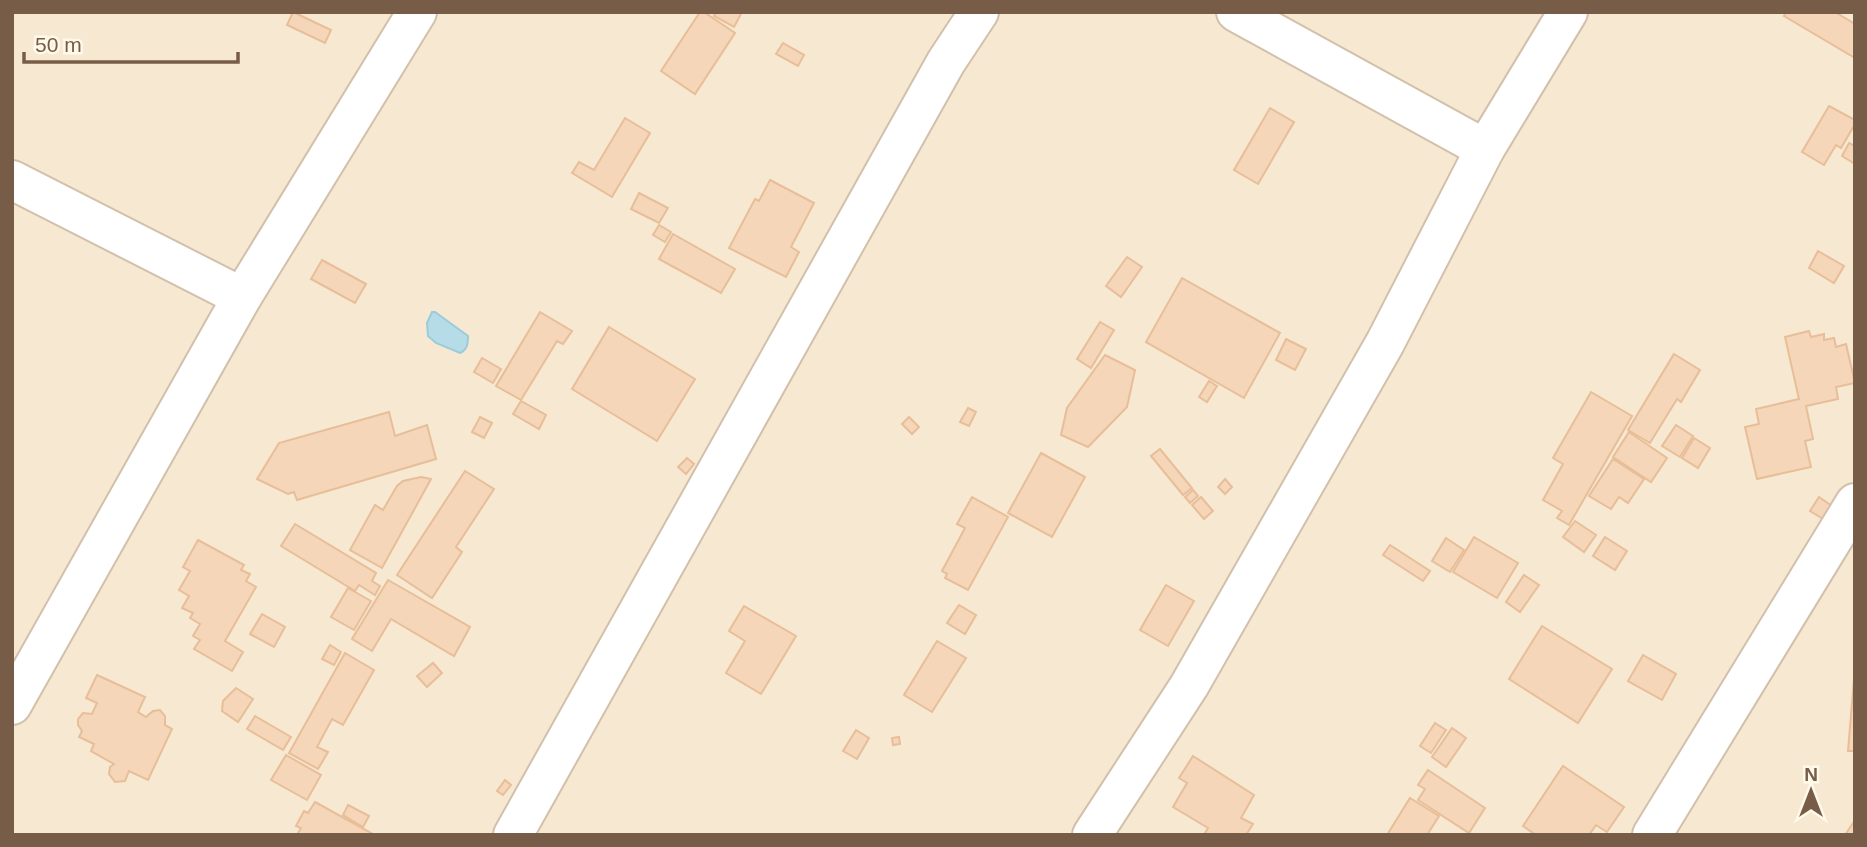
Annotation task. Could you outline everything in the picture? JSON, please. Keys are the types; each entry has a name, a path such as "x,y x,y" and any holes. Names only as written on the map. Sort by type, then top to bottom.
{"street":[{"path":"12,705 242,297 417,12"},
{"path":"513,835 946,62 979,12"},
{"path":"1236,12 1485,149"},
{"path":"1092,835 1196,674 1385,343 1485,149 1568,12"},
{"path":"12,180 242,297"},
{"path":"1652,835 1855,503"}],"shaded area":[{"path":"12,12 1855,12 1855,835 12,835"}],"water":[{"path":"432,312 468,336 467,346 462,352 436,343 428,336 427,323"}],"building":[{"path":"293,12 331,30 325,43 287,25"},
{"path":"700,12 735,33 695,94 661,71"},
{"path":"717,12 742,12 734,27 714,16"},
{"path":"1787,12 1835,12 1855,24 1855,58 1784,16"},
{"path":"783,43 804,55 798,66 776,54"},
{"path":"1829,106 1855,120 1855,124 1841,148 1836,145 1824,165 1802,152"},
{"path":"1270,108 1294,122 1258,184 1234,170"},
{"path":"625,118 650,133 612,197 572,173 579,162 594,170"},
{"path":"1849,143 1855,146 1855,164 1842,156"},
{"path":"770,180 814,203 791,247 799,252 786,277 729,248 755,199 759,201"},
{"path":"639,193 668,208 659,223 631,209"},
{"path":"659,225 671,232 665,242 653,235"},
{"path":"673,234 735,269 721,293 659,259"},
{"path":"1818,251 1844,266 1834,283 1809,268"},
{"path":"1127,257 1142,267 1121,297 1106,286"},
{"path":"322,260 366,284 355,303 311,279"},
{"path":"1182,278 1280,333 1244,398 1146,342"},
{"path":"540,312 572,331 563,344 557,341 521,400 496,386"},
{"path":"1100,322 1114,330 1091,368 1077,359"},
{"path":"609,327 695,379 657,441 572,389"},
{"path":"1809,331 1811,337 1824,334 1824,340 1834,338 1836,347 1846,344 1855,383 1836,387 1838,399 1806,406 1813,439 1805,441 1811,467 1757,479 1745,427 1759,424 1756,409 1799,399 1785,337"},
{"path":"1286,339 1306,349 1295,370 1276,360"},
{"path":"1674,354 1700,370 1681,402 1677,399 1650,443 1628,430"},
{"path":"1105,355 1135,370 1127,407 1088,447 1061,435 1067,408"},
{"path":"482,358 501,369 493,383 474,372"},
{"path":"1209,381 1217,386 1207,402 1199,397"},
{"path":"1591,392 1632,416 1569,525 1557,518 1562,511 1543,500 1563,464 1553,458"},
{"path":"521,401 546,415 539,429 513,414"},
{"path":"968,408 976,412 969,426 960,422"},
{"path":"389,412 395,436 427,425 436,459 297,500 294,492 288,494 257,479 279,443"},
{"path":"480,417 492,423 484,438 472,432"},
{"path":"909,417 919,427 912,434 902,424"},
{"path":"1676,425 1693,436 1680,457 1662,446"},
{"path":"1629,432 1667,458 1651,482 1613,457"},
{"path":"1694,438 1710,448 1698,468 1682,458"},
{"path":"1160,449 1192,488 1183,495 1151,456"},
{"path":"1041,453 1085,477 1052,537 1008,513"},
{"path":"687,458 694,464 686,474 678,467"},
{"path":"1613,459 1644,479 1628,503 1619,497 1611,509 1589,496"},
{"path":"465,471 494,489 456,547 462,552 432,598 397,575"},
{"path":"421,477 431,479 382,568 350,550 375,505 383,510 397,486 403,481"},
{"path":"1225,479 1232,487 1225,494 1218,487"},
{"path":"1193,490 1198,496 1190,503 1185,497"},
{"path":"972,497 1008,517 968,590 945,578 947,574 942,571 965,528 957,524"},
{"path":"1201,497 1213,511 1204,519 1192,505"},
{"path":"1819,497 1832,506 1823,519 1810,511"},
{"path":"1575,521 1596,535 1584,552 1563,537"},
{"path":"295,524 376,573 372,581 380,586 375,595 359,585 355,591 281,546"},
{"path":"1474,537 1518,563 1497,598 1453,572"},
{"path":"1605,537 1627,551 1615,570 1593,556"},
{"path":"1446,538 1464,550 1450,572 1432,561"},
{"path":"198,540 244,565 241,570 250,574 246,581 256,587 225,641 243,652 232,671 194,649 200,640 193,636 200,624 190,618 193,613 182,608 189,596 179,590 190,571 183,567"},
{"path":"1390,545 1430,571 1423,581 1383,555"},
{"path":"1524,575 1539,585 1520,612 1506,602"},
{"path":"388,580 470,627 454,656 391,619 372,651 352,639"},
{"path":"1166,585 1194,601 1168,646 1140,630"},
{"path":"348,588 371,601 354,630 331,617"},
{"path":"959,605 976,615 965,634 947,623"},
{"path":"744,606 796,636 761,694 726,673 745,641 729,631"},
{"path":"262,614 285,627 274,647 250,634"},
{"path":"1542,626 1612,669 1578,723 1509,679"},
{"path":"937,641 966,658 932,712 904,695"},
{"path":"330,645 341,652 334,665 322,659"},
{"path":"345,653 374,670 343,725 332,719 317,747 328,752 318,769 289,753"},
{"path":"1643,655 1676,674 1662,700 1628,681"},
{"path":"433,663 442,673 427,687 417,676"},
{"path":"1855,667 1855,751 1848,751"},
{"path":"97,675 145,697 138,712 146,717 153,711 160,710 165,716 165,725 172,729 148,780 129,771 125,781 115,782 109,774 110,767 114,764 91,751 94,744 79,737 82,731 78,719 83,713 92,714 97,703 86,698"},
{"path":"236,688 253,699 238,722 222,711 223,701"},
{"path":"255,716 291,737 283,750 247,729"},
{"path":"1435,723 1446,730 1431,753 1420,746"},
{"path":"1452,728 1466,738 1446,767 1432,757"},
{"path":"856,730 869,738 857,759 843,751"},
{"path":"899,737 900,744 893,745 892,738"},
{"path":"286,755 321,775 307,800 271,780"},
{"path":"1193,756 1254,795 1241,818 1253,824 1246,835 1207,835 1205,833 1208,828 1173,807 1187,783 1179,778"},
{"path":"1563,766 1624,807 1607,832 1596,825 1589,835 1536,835 1523,826"},
{"path":"1428,770 1485,808 1469,833 1418,800 1425,789 1418,785"},
{"path":"505,780 511,785 503,795 497,791"},
{"path":"1410,798 1439,816 1427,835 1387,835"},
{"path":"315,802 373,834 297,835 301,828 296,826 304,811 308,813"},
{"path":"348,805 369,816 363,827 343,815"},
{"path":"1855,820 1855,835 1845,835"}]}
